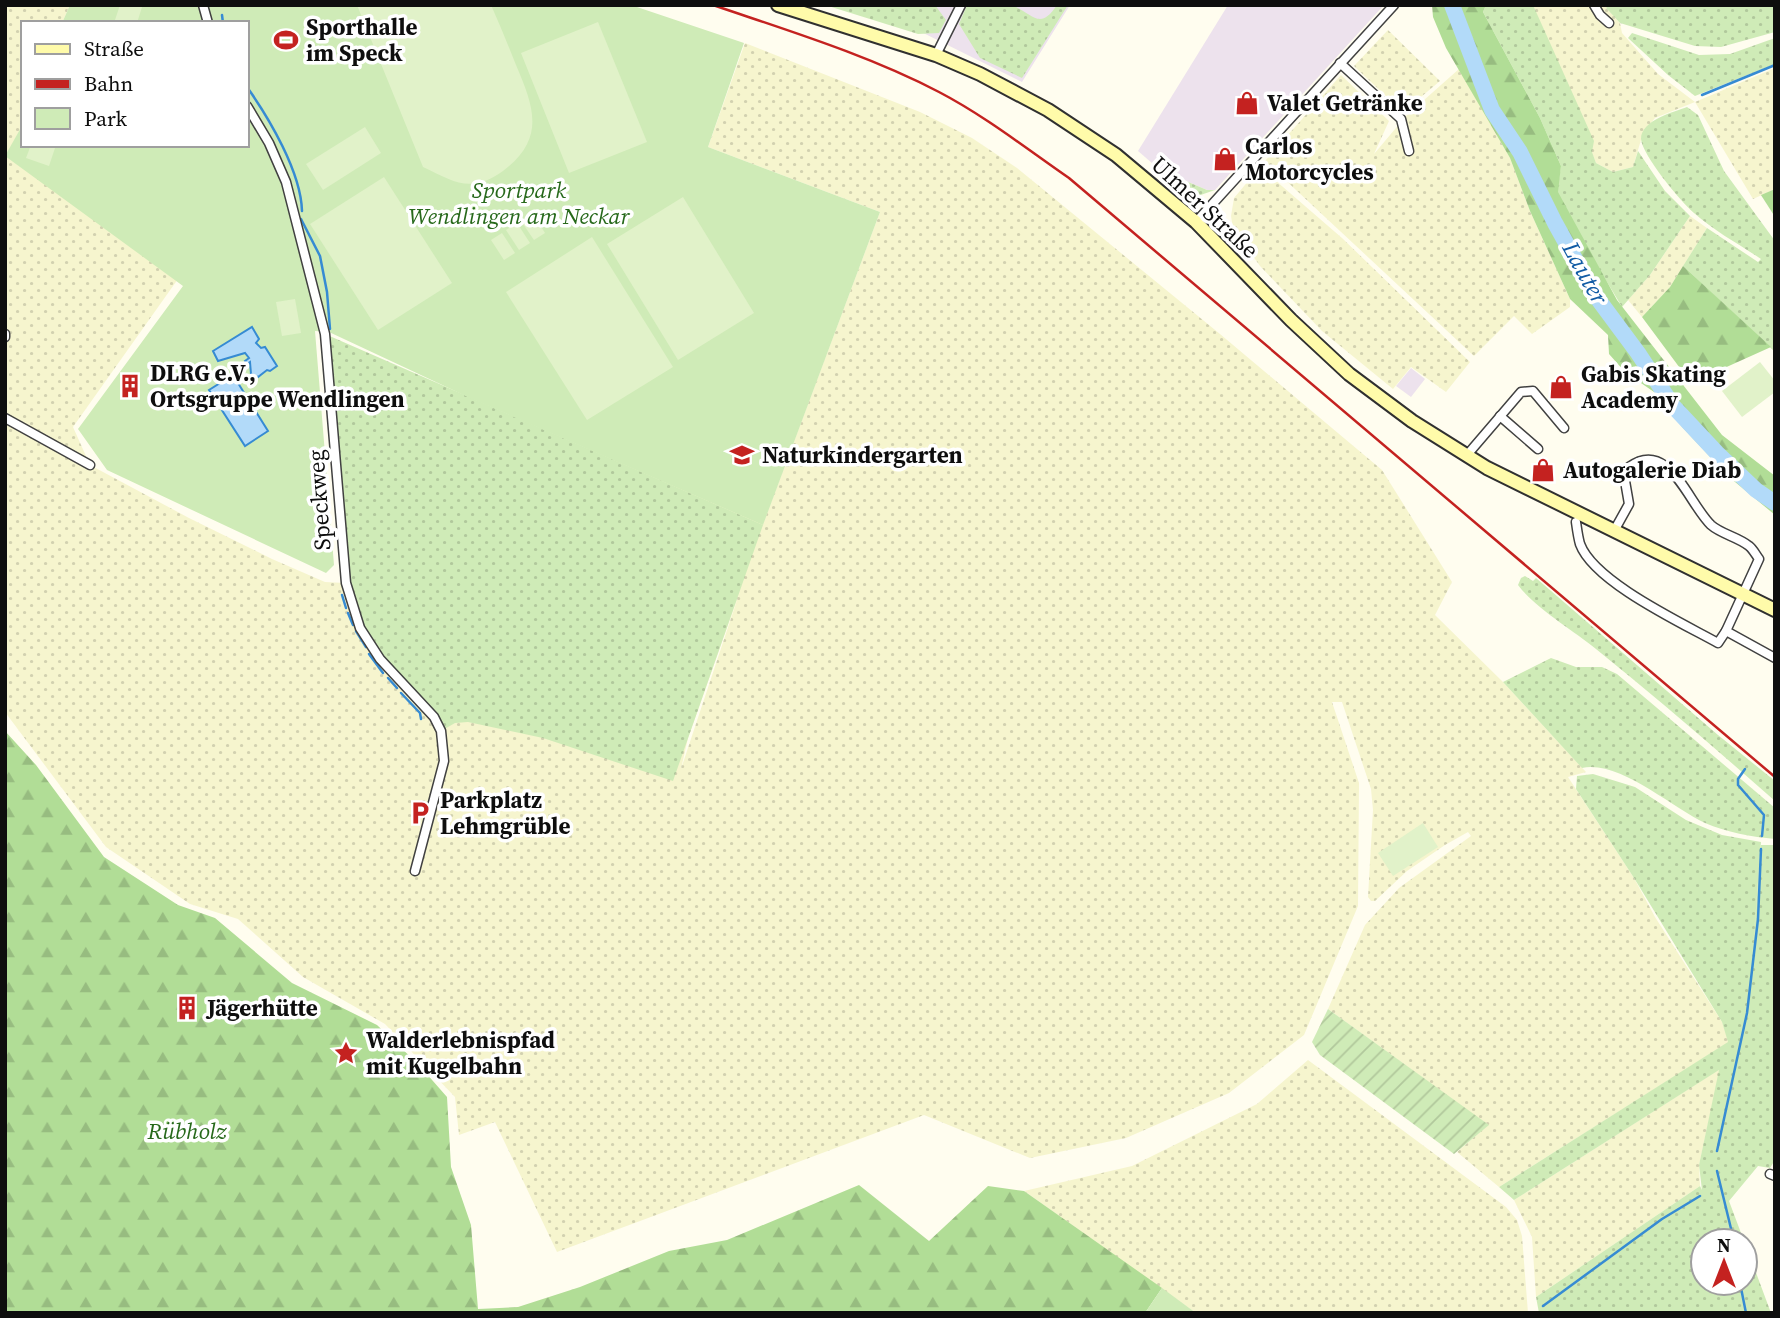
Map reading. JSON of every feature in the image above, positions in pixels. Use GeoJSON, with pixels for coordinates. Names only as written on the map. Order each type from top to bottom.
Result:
{"type":"FeatureCollection","features":[{"type":"Feature","properties":{"kind":"main road","name":"Ulmer Straße"},"geometry":{"type":"LineString","coordinates":[[778,5],[936,55],[980,74],[1048,110],[1116,155],[1196,222],[1291,320],[1349,374],[1412,421],[1487,468],[1775,610]]}},
{"type":"Feature","properties":{"kind":"street"},"geometry":{"type":"LineString","coordinates":[[936,55],[961,5]]}},
{"type":"Feature","properties":{"kind":"street"},"geometry":{"type":"LineString","coordinates":[[1196,222],[1394,5]]}},
{"type":"Feature","properties":{"kind":"street"},"geometry":{"type":"LineString","coordinates":[[1594,5],[1609,23]]}},
{"type":"Feature","properties":{"kind":"street"},"geometry":{"type":"LineString","coordinates":[[1340,63],[1401,119],[1409,151]]}},
{"type":"Feature","properties":{"kind":"street","name":"Speckweg"},"geometry":{"type":"LineString","coordinates":[[248,108],[286,182],[326,334],[346,583],[360,628],[380,659],[434,717],[441,731],[444,761],[415,871]]}},
{"type":"Feature","properties":{"kind":"street"},"geometry":{"type":"LineString","coordinates":[[1466,455],[1521,392],[1533,391],[1563,428]]}},
{"type":"Feature","properties":{"kind":"street"},"geometry":{"type":"LineString","coordinates":[[1500,416],[1538,449]]}},
{"type":"Feature","properties":{"kind":"street"},"geometry":{"type":"LineString","coordinates":[[5,418],[90,465]]}},
{"type":"Feature","properties":{"kind":"street"},"geometry":{"type":"LineString","coordinates":[[1576,522],[1581,546],[1597,567],[1632,595],[1718,643],[1759,559],[1749,546],[1711,525],[1679,479],[1657,460],[1647,458],[1629,467],[1625,481],[1629,504],[1614,531]]}},
{"type":"Feature","properties":{"kind":"street"},"geometry":{"type":"LineString","coordinates":[[1726,631],[1775,658]]}},
{"type":"Feature","properties":{"kind":"shaded area"},"geometry":{"type":"Polygon","coordinates":[[[856,5],[1070,5],[1022,82],[885,14],[856,5]]]}},
{"type":"Feature","properties":{"kind":"shaded area"},"geometry":{"type":"Polygon","coordinates":[[[1228,5],[1384,5],[1215,190],[1207,190],[1160,170],[1138,151],[1228,5]]]}},
{"type":"Feature","properties":{"kind":"shaded area"},"geometry":{"type":"Polygon","coordinates":[[[1411,368],[1425,379],[1411,397],[1396,386],[1411,368]]]}},
{"type":"Feature","properties":{"kind":"green space"},"geometry":{"type":"Polygon","coordinates":[[[5,5],[70,5],[63,21],[21,21],[21,128],[6,156],[178,279],[73,427],[90,465],[189,518],[325,582],[345,583],[585,447],[763,524],[880,212],[708,147],[745,43],[920,112],[972,138],[1017,168],[1382,470],[1452,582],[1435,615],[1503,682],[1586,772],[1568,777],[1634,878],[1655,917],[1722,1022],[1729,1042],[1499,1187],[1457,1152],[1488,1125],[1328,1009],[1365,925],[1399,888],[1471,836],[1468,832],[1445,845],[1407,871],[1375,901],[1371,901],[1368,897],[1373,810],[1371,789],[1342,702],[1332,702],[1359,783],[1358,906],[1304,1035],[1229,1093],[1126,1138],[1030,1158],[924,1115],[557,1252],[495,1122],[459,1135],[455,1097],[385,1024],[303,977],[238,919],[190,904],[106,847],[5,712],[5,5]],[[740,591],[688,738],[681,769],[740,591]]]}},
{"type":"Feature","properties":{"kind":"green space","name":"Sportpark Wendlingen am Neckar"},"geometry":{"type":"Polygon","coordinates":[[[70,5],[202,5],[208,8],[208,5],[631,5],[744,43],[708,147],[880,212],[763,525],[470,398],[329,332],[315,331],[334,565],[326,573],[107,470],[78,429],[183,286],[5,156],[21,128],[21,147],[248,147],[248,21],[63,21],[70,5]]]}},
{"type":"Feature","properties":{"kind":"green space"},"geometry":{"type":"Polygon","coordinates":[[[120,5],[142,7],[138,21],[115,21],[120,5]]]}},
{"type":"Feature","properties":{"kind":"green space"},"geometry":{"type":"Polygon","coordinates":[[[357,5],[491,5],[528,95],[531,109],[531,134],[517,159],[491,178],[472,184],[454,181],[423,167],[357,5]]]}},
{"type":"Feature","properties":{"kind":"green space"},"geometry":{"type":"Polygon","coordinates":[[[825,5],[935,5],[946,20],[939,33],[918,34],[825,5]]]}},
{"type":"Feature","properties":{"kind":"green space"},"geometry":{"type":"Polygon","coordinates":[[[967,5],[1009,5],[1041,19],[1057,5],[1068,5],[1022,78],[980,58],[959,24],[967,5]]]}},
{"type":"Feature","properties":{"kind":"green space"},"geometry":{"type":"Polygon","coordinates":[[[1432,5],[1486,5],[1483,12],[1540,118],[1561,166],[1558,192],[1617,300],[1722,435],[1775,476],[1775,515],[1729,477],[1654,392],[1625,372],[1609,354],[1608,335],[1570,299],[1530,211],[1510,158],[1446,48],[1433,17],[1432,5]]]}},
{"type":"Feature","properties":{"kind":"green space"},"geometry":{"type":"Polygon","coordinates":[[[1486,5],[1533,5],[1594,141],[1592,152],[1596,163],[1613,172],[1633,167],[1638,151],[1665,191],[1690,216],[1650,275],[1622,307],[1557,192],[1561,166],[1540,118],[1483,12],[1486,5]]]}},
{"type":"Feature","properties":{"kind":"green space"},"geometry":{"type":"Polygon","coordinates":[[[1533,5],[1609,5],[1606,8],[1620,23],[1622,33],[1658,74],[1695,102],[1655,118],[1643,133],[1633,167],[1613,172],[1596,163],[1533,5]]]}},
{"type":"Feature","properties":{"kind":"green space"},"geometry":{"type":"Polygon","coordinates":[[[1609,5],[1775,5],[1775,32],[1721,47],[1695,46],[1620,23],[1606,8],[1609,5]]]}},
{"type":"Feature","properties":{"kind":"green space"},"geometry":{"type":"Polygon","coordinates":[[[598,22],[647,142],[569,173],[521,53],[598,22]]]}},
{"type":"Feature","properties":{"kind":"green space"},"geometry":{"type":"Polygon","coordinates":[[[1388,30],[1440,81],[1403,112],[1354,66],[1388,30]]]}},
{"type":"Feature","properties":{"kind":"green space"},"geometry":{"type":"Polygon","coordinates":[[[1632,33],[1699,55],[1730,54],[1775,38],[1775,64],[1695,96],[1628,38],[1632,33]]]}},
{"type":"Feature","properties":{"kind":"green space"},"geometry":{"type":"Polygon","coordinates":[[[1775,68],[1775,189],[1753,199],[1695,102],[1775,68]]]}},
{"type":"Feature","properties":{"kind":"green space"},"geometry":{"type":"Polygon","coordinates":[[[1459,69],[1510,158],[1530,211],[1570,299],[1570,307],[1532,334],[1514,316],[1474,356],[1265,161],[1341,75],[1389,121],[1374,154],[1406,116],[1459,69]]]}},
{"type":"Feature","properties":{"kind":"green space"},"geometry":{"type":"Polygon","coordinates":[[[1687,107],[1698,115],[1724,171],[1775,241],[1775,352],[1683,266],[1707,228],[1758,262],[1761,259],[1710,226],[1688,207],[1663,178],[1643,146],[1642,132],[1646,127],[1659,118],[1687,107]]]}},
{"type":"Feature","properties":{"kind":"green space"},"geometry":{"type":"Polygon","coordinates":[[[365,127],[381,153],[323,190],[306,164],[365,127]]]}},
{"type":"Feature","properties":{"kind":"green space"},"geometry":{"type":"Polygon","coordinates":[[[30,147],[55,147],[49,166],[26,158],[30,147]]]}},
{"type":"Feature","properties":{"kind":"green space"},"geometry":{"type":"Polygon","coordinates":[[[1260,167],[1342,238],[1470,362],[1446,392],[1411,367],[1393,389],[1322,331],[1260,266],[1233,228],[1231,216],[1234,198],[1260,167]]]}},
{"type":"Feature","properties":{"kind":"green space"},"geometry":{"type":"Polygon","coordinates":[[[1160,170],[1207,190],[1215,190],[1192,198],[1160,170]]]}},
{"type":"Feature","properties":{"kind":"green space"},"geometry":{"type":"Polygon","coordinates":[[[384,177],[452,283],[378,330],[310,224],[384,177]]]}},
{"type":"Feature","properties":{"kind":"green space"},"geometry":{"type":"Polygon","coordinates":[[[1775,189],[1775,217],[1761,195],[1775,189]]]}},
{"type":"Feature","properties":{"kind":"green space"},"geometry":{"type":"Polygon","coordinates":[[[683,197],[754,313],[678,360],[607,244],[683,197]]]}},
{"type":"Feature","properties":{"kind":"green space"},"geometry":{"type":"Polygon","coordinates":[[[533,214],[545,233],[534,240],[521,221],[533,214]]]}},
{"type":"Feature","properties":{"kind":"green space"},"geometry":{"type":"Polygon","coordinates":[[[1690,216],[1707,228],[1670,287],[1642,317],[1628,300],[1650,275],[1690,216]]]}},
{"type":"Feature","properties":{"kind":"green space"},"geometry":{"type":"Polygon","coordinates":[[[517,223],[530,243],[519,250],[506,230],[517,223]]]}},
{"type":"Feature","properties":{"kind":"green space"},"geometry":{"type":"Polygon","coordinates":[[[502,233],[515,253],[504,260],[491,240],[502,233]]]}},
{"type":"Feature","properties":{"kind":"green space"},"geometry":{"type":"Polygon","coordinates":[[[592,237],[673,367],[587,420],[506,292],[592,237]]]}},
{"type":"Feature","properties":{"kind":"green space"},"geometry":{"type":"Polygon","coordinates":[[[1683,266],[1771,347],[1691,383],[1642,317],[1670,287],[1683,266]]]}},
{"type":"Feature","properties":{"kind":"green space"},"geometry":{"type":"Polygon","coordinates":[[[295,299],[301,333],[282,336],[276,302],[295,299]]]}},
{"type":"Feature","properties":{"kind":"green space"},"geometry":{"type":"Polygon","coordinates":[[[325,334],[763,525],[673,781],[543,738],[468,722],[455,723],[441,731],[434,717],[380,659],[360,628],[346,583],[325,334]]]}},
{"type":"Feature","properties":{"kind":"green space"},"geometry":{"type":"Polygon","coordinates":[[[1760,362],[1775,381],[1775,392],[1742,417],[1722,391],[1760,362]]]}},
{"type":"Feature","properties":{"kind":"green space"},"geometry":{"type":"Polygon","coordinates":[[[1525,576],[1533,581],[1536,578],[1775,781],[1775,801],[1641,686],[1525,594],[1518,585],[1525,576]]]}},
{"type":"Feature","properties":{"kind":"green space"},"geometry":{"type":"Polygon","coordinates":[[[1551,658],[1576,667],[1602,667],[1617,674],[1775,808],[1775,839],[1739,834],[1713,826],[1629,778],[1597,767],[1582,768],[1503,682],[1551,658]]]}},
{"type":"Feature","properties":{"kind":"green space","name":"Rübholz"},"geometry":{"type":"Polygon","coordinates":[[[5,731],[36,765],[104,857],[178,905],[215,918],[292,983],[377,1025],[418,1064],[447,1097],[451,1167],[471,1225],[478,1309],[518,1307],[580,1287],[669,1251],[727,1240],[859,1185],[929,1241],[988,1186],[1024,1191],[1162,1288],[1145,1313],[5,1313],[5,731]]]}},
{"type":"Feature","properties":{"kind":"green space"},"geometry":{"type":"Polygon","coordinates":[[[1593,774],[1635,787],[1686,820],[1722,835],[1761,842],[1751,975],[1761,845],[1775,845],[1775,1160],[1770,1168],[1758,1166],[1729,1201],[1739,1227],[1689,1227],[1689,1297],[1759,1297],[1759,1281],[1771,1313],[1539,1313],[1536,1297],[1700,1186],[1702,1190],[1699,1165],[1719,1070],[1514,1200],[1499,1187],[1728,1042],[1722,1022],[1576,789],[1577,776],[1593,774]]]}},
{"type":"Feature","properties":{"kind":"green space"},"geometry":{"type":"Polygon","coordinates":[[[1423,823],[1438,847],[1393,876],[1378,853],[1423,823]]]}},
{"type":"Feature","properties":{"kind":"green space"},"geometry":{"type":"Polygon","coordinates":[[[1328,1009],[1489,1125],[1454,1154],[1320,1055],[1312,1042],[1328,1009]]]}},
{"type":"Feature","properties":{"kind":"green space"},"geometry":{"type":"Polygon","coordinates":[[[1308,1060],[1506,1207],[1517,1220],[1522,1236],[1528,1313],[1196,1313],[1024,1191],[1132,1166],[1257,1104],[1308,1060]]]}},
{"type":"Feature","properties":{"kind":"green space"},"geometry":{"type":"Polygon","coordinates":[[[1720,1069],[1699,1165],[1700,1186],[1536,1297],[1532,1237],[1514,1200],[1720,1069]]]}},
{"type":"Feature","properties":{"kind":"green space"},"geometry":{"type":"Polygon","coordinates":[[[1162,1288],[1196,1313],[1145,1313],[1162,1288]]]}},
{"type":"Feature","properties":{"kind":"water"},"geometry":{"type":"Polygon","coordinates":[[[252,327],[259,339],[256,343],[261,348],[265,347],[277,366],[258,377],[251,374],[250,362],[247,364],[245,361],[249,358],[245,353],[218,361],[213,351],[252,327]]]}},
{"type":"Feature","properties":{"kind":"water"},"geometry":{"type":"Polygon","coordinates":[[[233,375],[268,431],[245,446],[209,390],[233,375]]]}},
{"type":"Feature","properties":{"kind":"waterway","name":"Lauter"},"geometry":{"type":"LineString","coordinates":[[1452,5],[1492,110],[1520,152],[1595,295],[1673,406],[1717,453],[1756,490],[1775,503]]}},
{"type":"Feature","properties":{"kind":"waterway"},"geometry":{"type":"LineString","coordinates":[[222,15],[223,21]]}},
{"type":"Feature","properties":{"kind":"waterway"},"geometry":{"type":"LineString","coordinates":[[1702,95],[1775,65]]}},
{"type":"Feature","properties":{"kind":"waterway"},"geometry":{"type":"LineString","coordinates":[[248,88],[265,114],[290,163],[302,211]]}},
{"type":"Feature","properties":{"kind":"waterway"},"geometry":{"type":"LineString","coordinates":[[301,219],[320,256],[330,329]]}},
{"type":"Feature","properties":{"kind":"waterway"},"geometry":{"type":"LineString","coordinates":[[342,595],[346,608]]}},
{"type":"Feature","properties":{"kind":"waterway"},"geometry":{"type":"LineString","coordinates":[[348,613],[353,625]]}},
{"type":"Feature","properties":{"kind":"waterway"},"geometry":{"type":"LineString","coordinates":[[356,631],[366,647]]}},
{"type":"Feature","properties":{"kind":"waterway"},"geometry":{"type":"LineString","coordinates":[[369,654],[383,673]]}},
{"type":"Feature","properties":{"kind":"waterway"},"geometry":{"type":"LineString","coordinates":[[388,678],[397,688]]}},
{"type":"Feature","properties":{"kind":"waterway"},"geometry":{"type":"LineString","coordinates":[[401,693],[420,713],[421,719]]}},
{"type":"Feature","properties":{"kind":"waterway"},"geometry":{"type":"LineString","coordinates":[[1745,769],[1738,779],[1738,785],[1764,815],[1762,836]]}},
{"type":"Feature","properties":{"kind":"waterway"},"geometry":{"type":"LineString","coordinates":[[1717,1151],[1747,1013],[1758,919],[1761,849]]}},
{"type":"Feature","properties":{"kind":"waterway"},"geometry":{"type":"LineString","coordinates":[[1717,1171],[1731,1227]]}},
{"type":"Feature","properties":{"kind":"waterway"},"geometry":{"type":"LineString","coordinates":[[1543,1306],[1662,1219],[1700,1196]]}},
{"type":"Feature","properties":{"kind":"waterway"},"geometry":{"type":"LineString","coordinates":[[1743,1297],[1746,1313]]}},
{"type":"Feature","properties":{"kind":"railway"},"geometry":{"type":"LineString","coordinates":[[713,5],[828,44],[939,92],[973,111],[1069,178],[1775,777]]}},
{"type":"Feature","properties":{"kind":"place","name":"Sporthalle im Speck"},"geometry":{"type":"Point","coordinates":[286,40]}},
{"type":"Feature","properties":{"kind":"place","name":"Valet Getränke"},"geometry":{"type":"Point","coordinates":[1247,103]}},
{"type":"Feature","properties":{"kind":"place","name":"Carlos Motorcycles"},"geometry":{"type":"Point","coordinates":[1225,159]}},
{"type":"Feature","properties":{"kind":"place","name":"DLRG e.V., Ortsgruppe Wendlingen"},"geometry":{"type":"Point","coordinates":[130,386]}},
{"type":"Feature","properties":{"kind":"place","name":"Gabis Skating Academy"},"geometry":{"type":"Point","coordinates":[1561,387]}},
{"type":"Feature","properties":{"kind":"place","name":"Naturkindergarten"},"geometry":{"type":"Point","coordinates":[742,455]}},
{"type":"Feature","properties":{"kind":"place","name":"Autogalerie Diab"},"geometry":{"type":"Point","coordinates":[1543,470]}},
{"type":"Feature","properties":{"kind":"place","name":"Parkplatz Lehmgrüble"},"geometry":{"type":"Point","coordinates":[420,813]}},
{"type":"Feature","properties":{"kind":"place","name":"Jägerhütte"},"geometry":{"type":"Point","coordinates":[187,1008]}},
{"type":"Feature","properties":{"kind":"place","name":"Walderlebnispfad mit Kugelbahn"},"geometry":{"type":"Point","coordinates":[346,1053]}}]}
